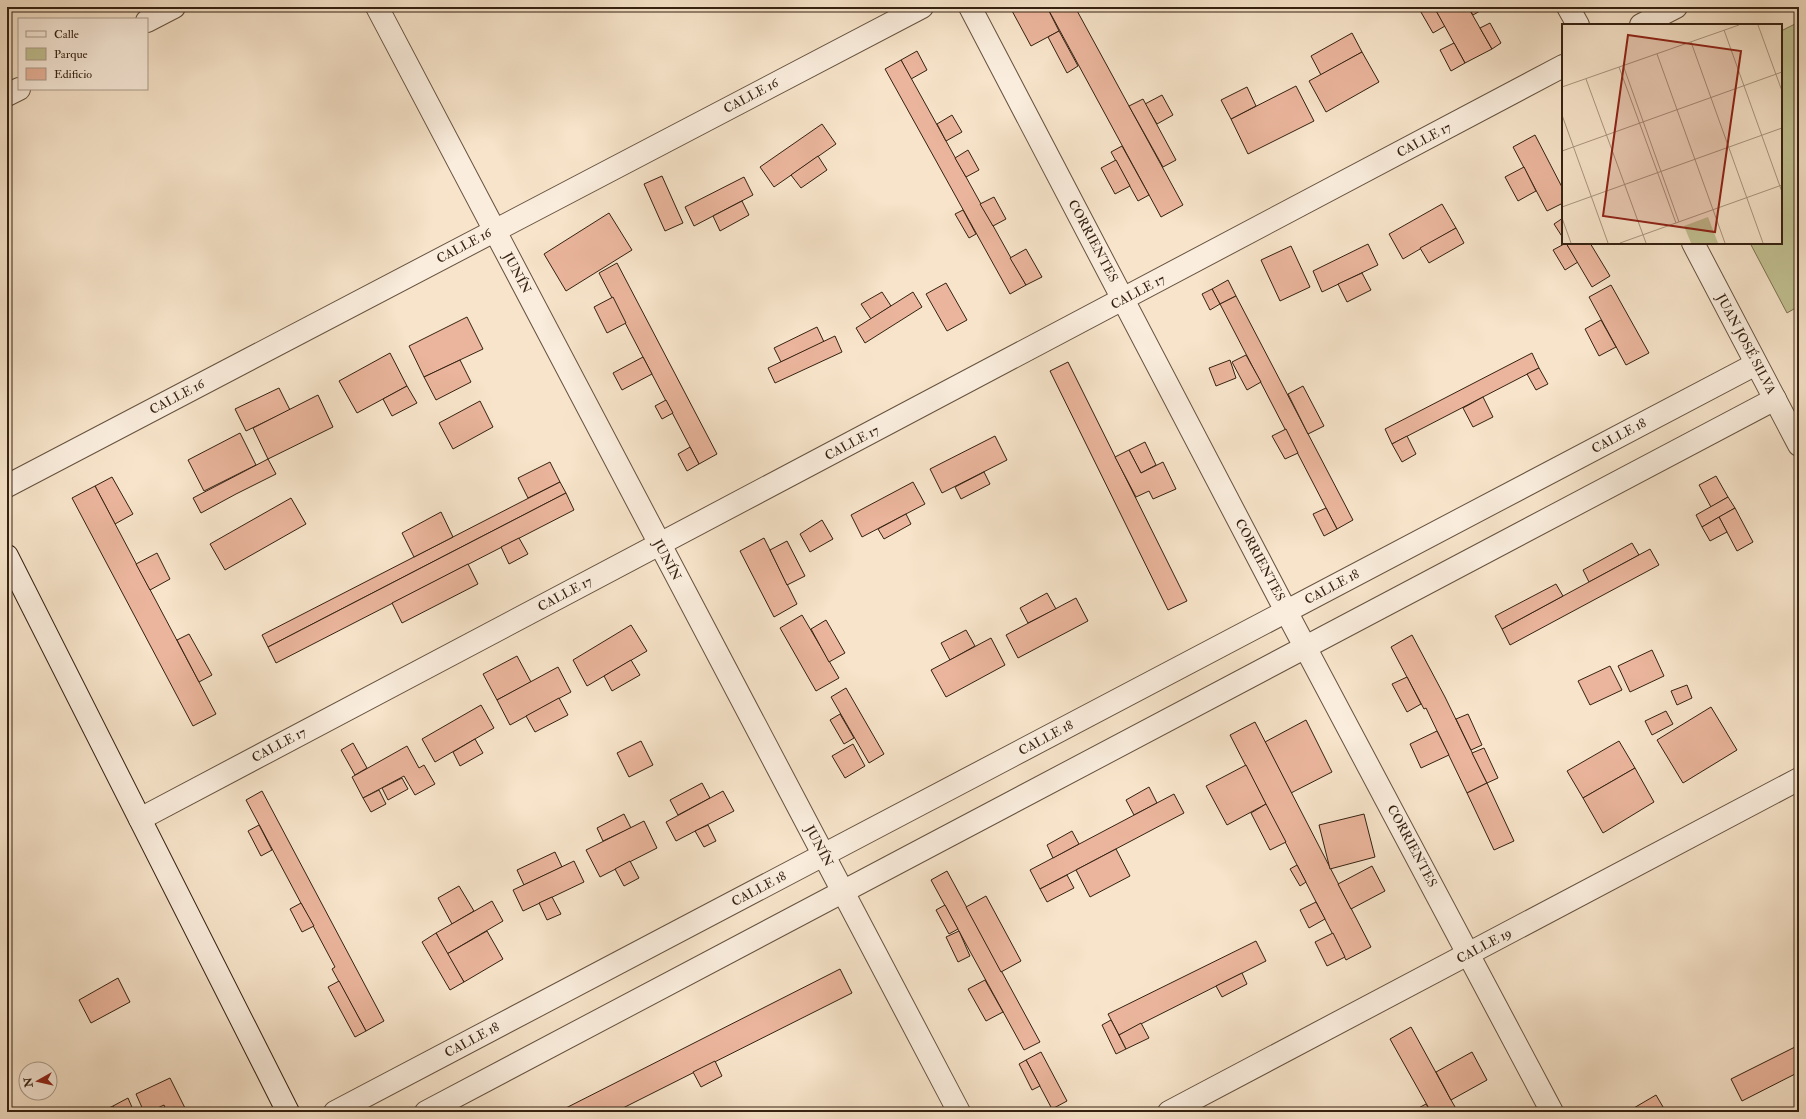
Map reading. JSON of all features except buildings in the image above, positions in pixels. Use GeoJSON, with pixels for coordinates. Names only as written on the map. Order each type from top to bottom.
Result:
{"type":"FeatureCollection","features":[{"type":"Feature","properties":{"kind":"street"},"geometry":{"type":"LineString","coordinates":[[148,20],[174,7]]}},
{"type":"Feature","properties":{"kind":"street","name":"JUNÍN"},"geometry":{"type":"LineString","coordinates":[[377,7],[959,1112]]}},
{"type":"Feature","properties":{"kind":"street","name":"CALLE 16"},"geometry":{"type":"LineString","coordinates":[[7,486],[922,7]]}},
{"type":"Feature","properties":{"kind":"street","name":"CORRIENTES"},"geometry":{"type":"LineString","coordinates":[[970,7],[1286,611],[1552,1112]]}},
{"type":"Feature","properties":{"kind":"street"},"geometry":{"type":"LineString","coordinates":[[1568,7],[1577,24]]}},
{"type":"Feature","properties":{"kind":"street"},"geometry":{"type":"LineString","coordinates":[[1643,24],[1676,7]]}},
{"type":"Feature","properties":{"kind":"street","name":"CALLE 17"},"geometry":{"type":"LineString","coordinates":[[140,819],[1124,300],[1562,67]]}},
{"type":"Feature","properties":{"kind":"street"},"geometry":{"type":"LineString","coordinates":[[7,95],[18,90]]}},
{"type":"Feature","properties":{"kind":"street","name":"JUAN JOSÉ SILVA"},"geometry":{"type":"LineString","coordinates":[[1694,244],[1799,445]]}},
{"type":"Feature","properties":{"kind":"street","name":"CALLE 18"},"geometry":{"type":"LineString","coordinates":[[335,1112],[1756,364]]}},
{"type":"Feature","properties":{"kind":"street"},"geometry":{"type":"LineString","coordinates":[[426,1112],[1775,399]]}},
{"type":"Feature","properties":{"kind":"street"},"geometry":{"type":"LineString","coordinates":[[7,556],[288,1112]]}},
{"type":"Feature","properties":{"kind":"street","name":"CALLE 19"},"geometry":{"type":"LineString","coordinates":[[1169,1112],[1799,779]]}},
{"type":"Feature","properties":{"kind":"green space"},"geometry":{"type":"Polygon","coordinates":[[[1799,22],[1799,306],[1787,313],[1751,244],[1782,244],[1782,30],[1799,22]]]}}]}
